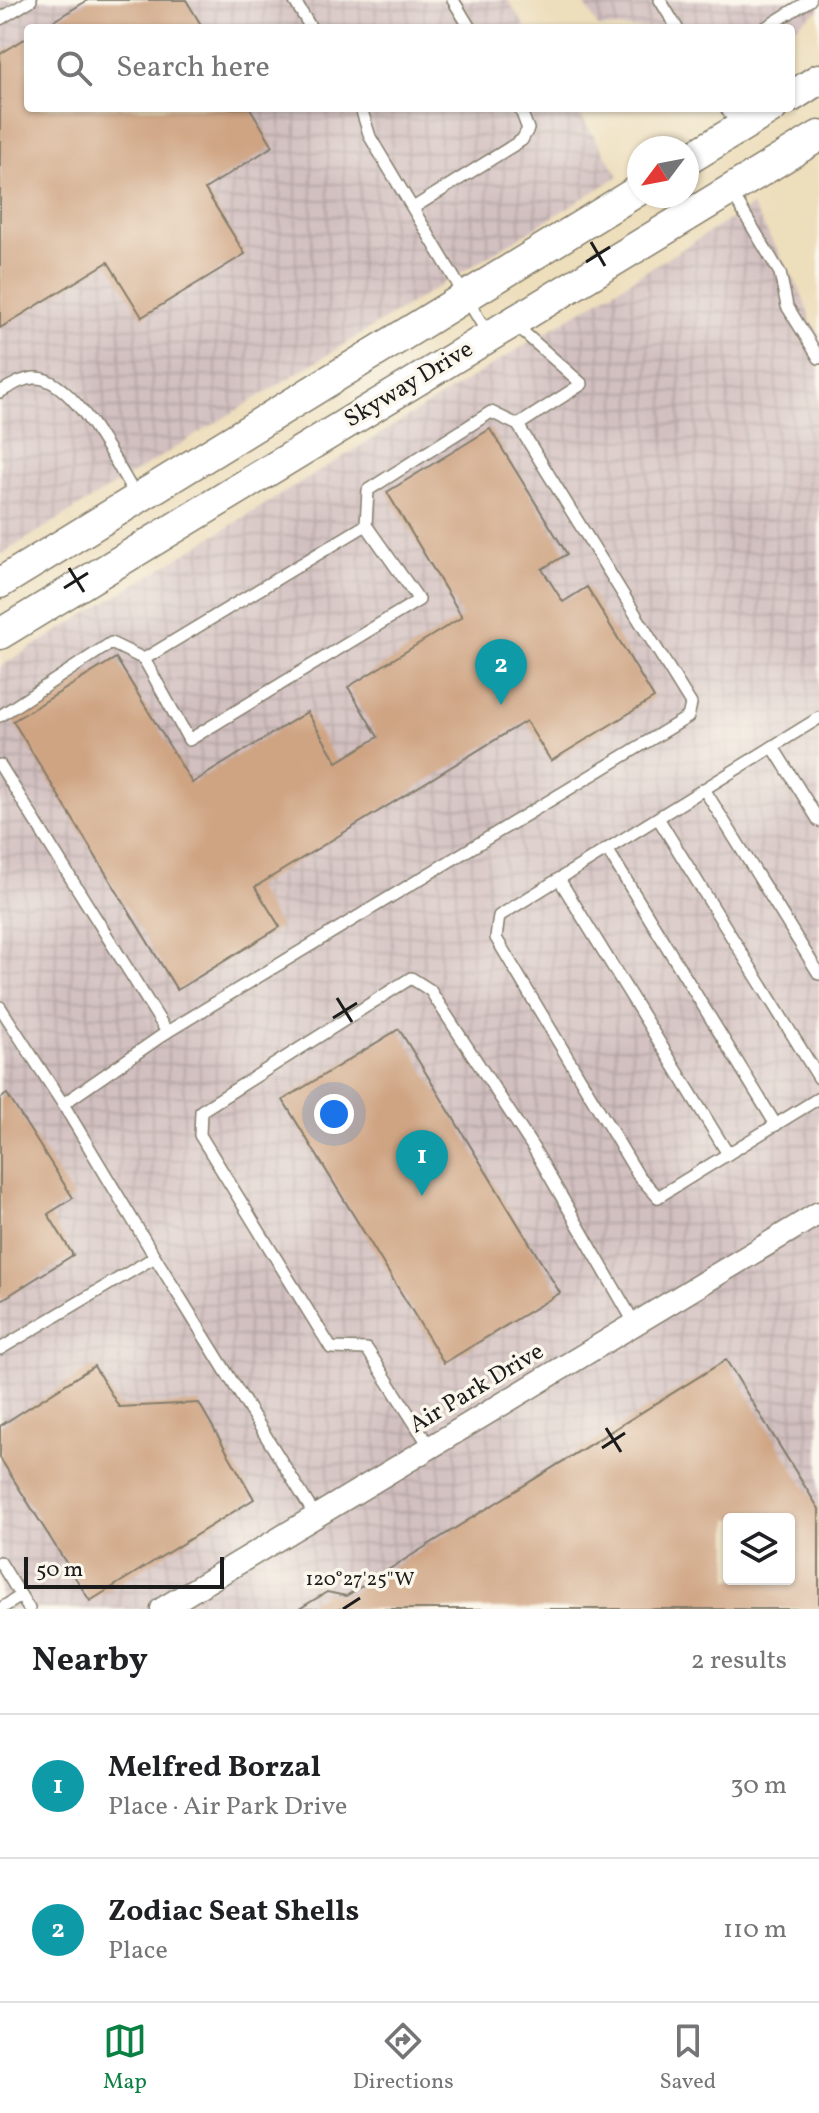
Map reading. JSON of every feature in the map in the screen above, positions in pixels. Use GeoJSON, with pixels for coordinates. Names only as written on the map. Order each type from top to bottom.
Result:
{"type":"FeatureCollection","features":[{"type":"Feature","properties":{"kind":"main road"},"geometry":{"type":"LineString","coordinates":[[795,94],[819,79]]}},
{"type":"Feature","properties":{"kind":"main road"},"geometry":{"type":"LineString","coordinates":[[699,149],[733,118],[756,112]]}},
{"type":"Feature","properties":{"kind":"main road","name":"Skyway Drive"},"geometry":{"type":"LineString","coordinates":[[0,634],[819,136]]}},
{"type":"Feature","properties":{"kind":"main road","name":"Skyway Drive"},"geometry":{"type":"LineString","coordinates":[[0,583],[627,197]]}},
{"type":"Feature","properties":{"kind":"street","name":"Air Park Drive"},"geometry":{"type":"LineString","coordinates":[[162,1609],[819,1213]]}},
{"type":"Feature","properties":{"kind":"lane"},"geometry":{"type":"LineString","coordinates":[[0,19],[31,0]]}},
{"type":"Feature","properties":{"kind":"lane"},"geometry":{"type":"LineString","coordinates":[[294,0],[309,24]]}},
{"type":"Feature","properties":{"kind":"lane"},"geometry":{"type":"LineString","coordinates":[[453,0],[468,24]]}},
{"type":"Feature","properties":{"kind":"lane"},"geometry":{"type":"LineString","coordinates":[[660,0],[675,24]]}},
{"type":"Feature","properties":{"kind":"lane"},"geometry":{"type":"LineString","coordinates":[[771,24],[810,0]]}},
{"type":"Feature","properties":{"kind":"lane"},"geometry":{"type":"LineString","coordinates":[[362,112],[370,137],[465,297],[501,329],[582,384],[518,425]]}},
{"type":"Feature","properties":{"kind":"lane"},"geometry":{"type":"LineString","coordinates":[[413,208],[522,140],[528,129],[522,112]]}},
{"type":"Feature","properties":{"kind":"lane"},"geometry":{"type":"LineString","coordinates":[[730,190],[780,273],[787,306],[819,358]]}},
{"type":"Feature","properties":{"kind":"lane"},"geometry":{"type":"LineString","coordinates":[[0,392],[17,382],[37,377],[53,383],[74,398],[138,498]]}},
{"type":"Feature","properties":{"kind":"lane"},"geometry":{"type":"LineString","coordinates":[[0,716],[111,643],[144,659],[189,740],[419,600],[366,525],[368,490],[491,412],[518,425],[691,704],[688,717],[167,1032],[63,1104]]}},
{"type":"Feature","properties":{"kind":"lane"},"geometry":{"type":"LineString","coordinates":[[144,659],[366,525]]}},
{"type":"Feature","properties":{"kind":"lane"},"geometry":{"type":"LineString","coordinates":[[819,718],[499,916],[496,938],[638,1175],[658,1197],[819,1098]]}},
{"type":"Feature","properties":{"kind":"lane"},"geometry":{"type":"LineString","coordinates":[[773,747],[819,821]]}},
{"type":"Feature","properties":{"kind":"lane"},"geometry":{"type":"LineString","coordinates":[[0,765],[167,1032]]}},
{"type":"Feature","properties":{"kind":"lane"},"geometry":{"type":"LineString","coordinates":[[704,789],[819,974]]}},
{"type":"Feature","properties":{"kind":"lane"},"geometry":{"type":"LineString","coordinates":[[658,818],[819,1078]]}},
{"type":"Feature","properties":{"kind":"lane"},"geometry":{"type":"LineString","coordinates":[[607,849],[776,1125]]}},
{"type":"Feature","properties":{"kind":"lane"},"geometry":{"type":"LineString","coordinates":[[559,879],[728,1154]]}},
{"type":"Feature","properties":{"kind":"lane"},"geometry":{"type":"LineString","coordinates":[[430,1447],[367,1349],[331,1348],[200,1135],[201,1111],[411,978],[430,990],[534,1149],[635,1324]]}},
{"type":"Feature","properties":{"kind":"lane"},"geometry":{"type":"LineString","coordinates":[[0,1007],[63,1104],[316,1517]]}},
{"type":"Feature","properties":{"kind":"lane"},"geometry":{"type":"LineString","coordinates":[[0,1349],[155,1257]]}},
{"type":"Feature","properties":{"kind":"lane"},"geometry":{"type":"LineString","coordinates":[[0,1562],[29,1609]]}},
{"type":"Feature","properties":{"kind":"lane"},"geometry":{"type":"LineString","coordinates":[[0,1609],[21,1596]]}},
{"type":"Feature","properties":{"kind":"shaded area"},"geometry":{"type":"Polygon","coordinates":[[[0,0],[508,0],[523,24],[24,24],[24,112],[579,112],[619,176],[0,555],[0,0]]]}},
{"type":"Feature","properties":{"kind":"shaded area"},"geometry":{"type":"Polygon","coordinates":[[[582,0],[819,0],[819,10],[795,26],[597,24],[582,0]]]}},
{"type":"Feature","properties":{"kind":"shaded area"},"geometry":{"type":"Polygon","coordinates":[[[752,206],[800,290],[819,334],[819,1609],[0,1609],[0,667],[752,206]]]}},
{"type":"Feature","properties":{"kind":"building"},"geometry":{"type":"Polygon","coordinates":[[[88,0],[186,0],[201,24],[49,24],[88,0]]]}},
{"type":"Feature","properties":{"kind":"building"},"geometry":{"type":"Polygon","coordinates":[[[24,39],[24,112],[252,112],[273,146],[205,189],[245,254],[142,317],[108,262],[0,328],[0,54],[24,39]]]}},
{"type":"Feature","properties":{"kind":"building"},"geometry":{"type":"Polygon","coordinates":[[[490,429],[567,554],[542,569],[563,602],[587,587],[654,698],[551,761],[526,721],[255,887],[280,927],[177,990],[13,721],[116,658],[192,783],[307,712],[337,762],[378,737],[348,687],[462,617],[387,492],[490,429]]]}},
{"type":"Feature","properties":{"kind":"building"},"geometry":{"type":"Polygon","coordinates":[[[399,1029],[560,1293],[444,1363],[283,1100],[399,1029]]]}},
{"type":"Feature","properties":{"kind":"building"},"geometry":{"type":"Polygon","coordinates":[[[7,1094],[73,1198],[48,1214],[73,1255],[0,1301],[0,1099],[7,1094]]]}},
{"type":"Feature","properties":{"kind":"building"},"geometry":{"type":"Polygon","coordinates":[[[726,1360],[819,1509],[819,1609],[299,1609],[327,1592],[346,1596],[726,1360]]]}},
{"type":"Feature","properties":{"kind":"building"},"geometry":{"type":"Polygon","coordinates":[[[94,1366],[119,1407],[199,1403],[254,1499],[90,1601],[0,1458],[0,1426],[94,1366]]]}},
{"type":"Feature","properties":{"kind":"place","name":"Zodiac Seat Shells"},"geometry":{"type":"Point","coordinates":[501,705]}},
{"type":"Feature","properties":{"kind":"place","name":"Melfred Borzal"},"geometry":{"type":"Point","coordinates":[422,1196]}}]}
